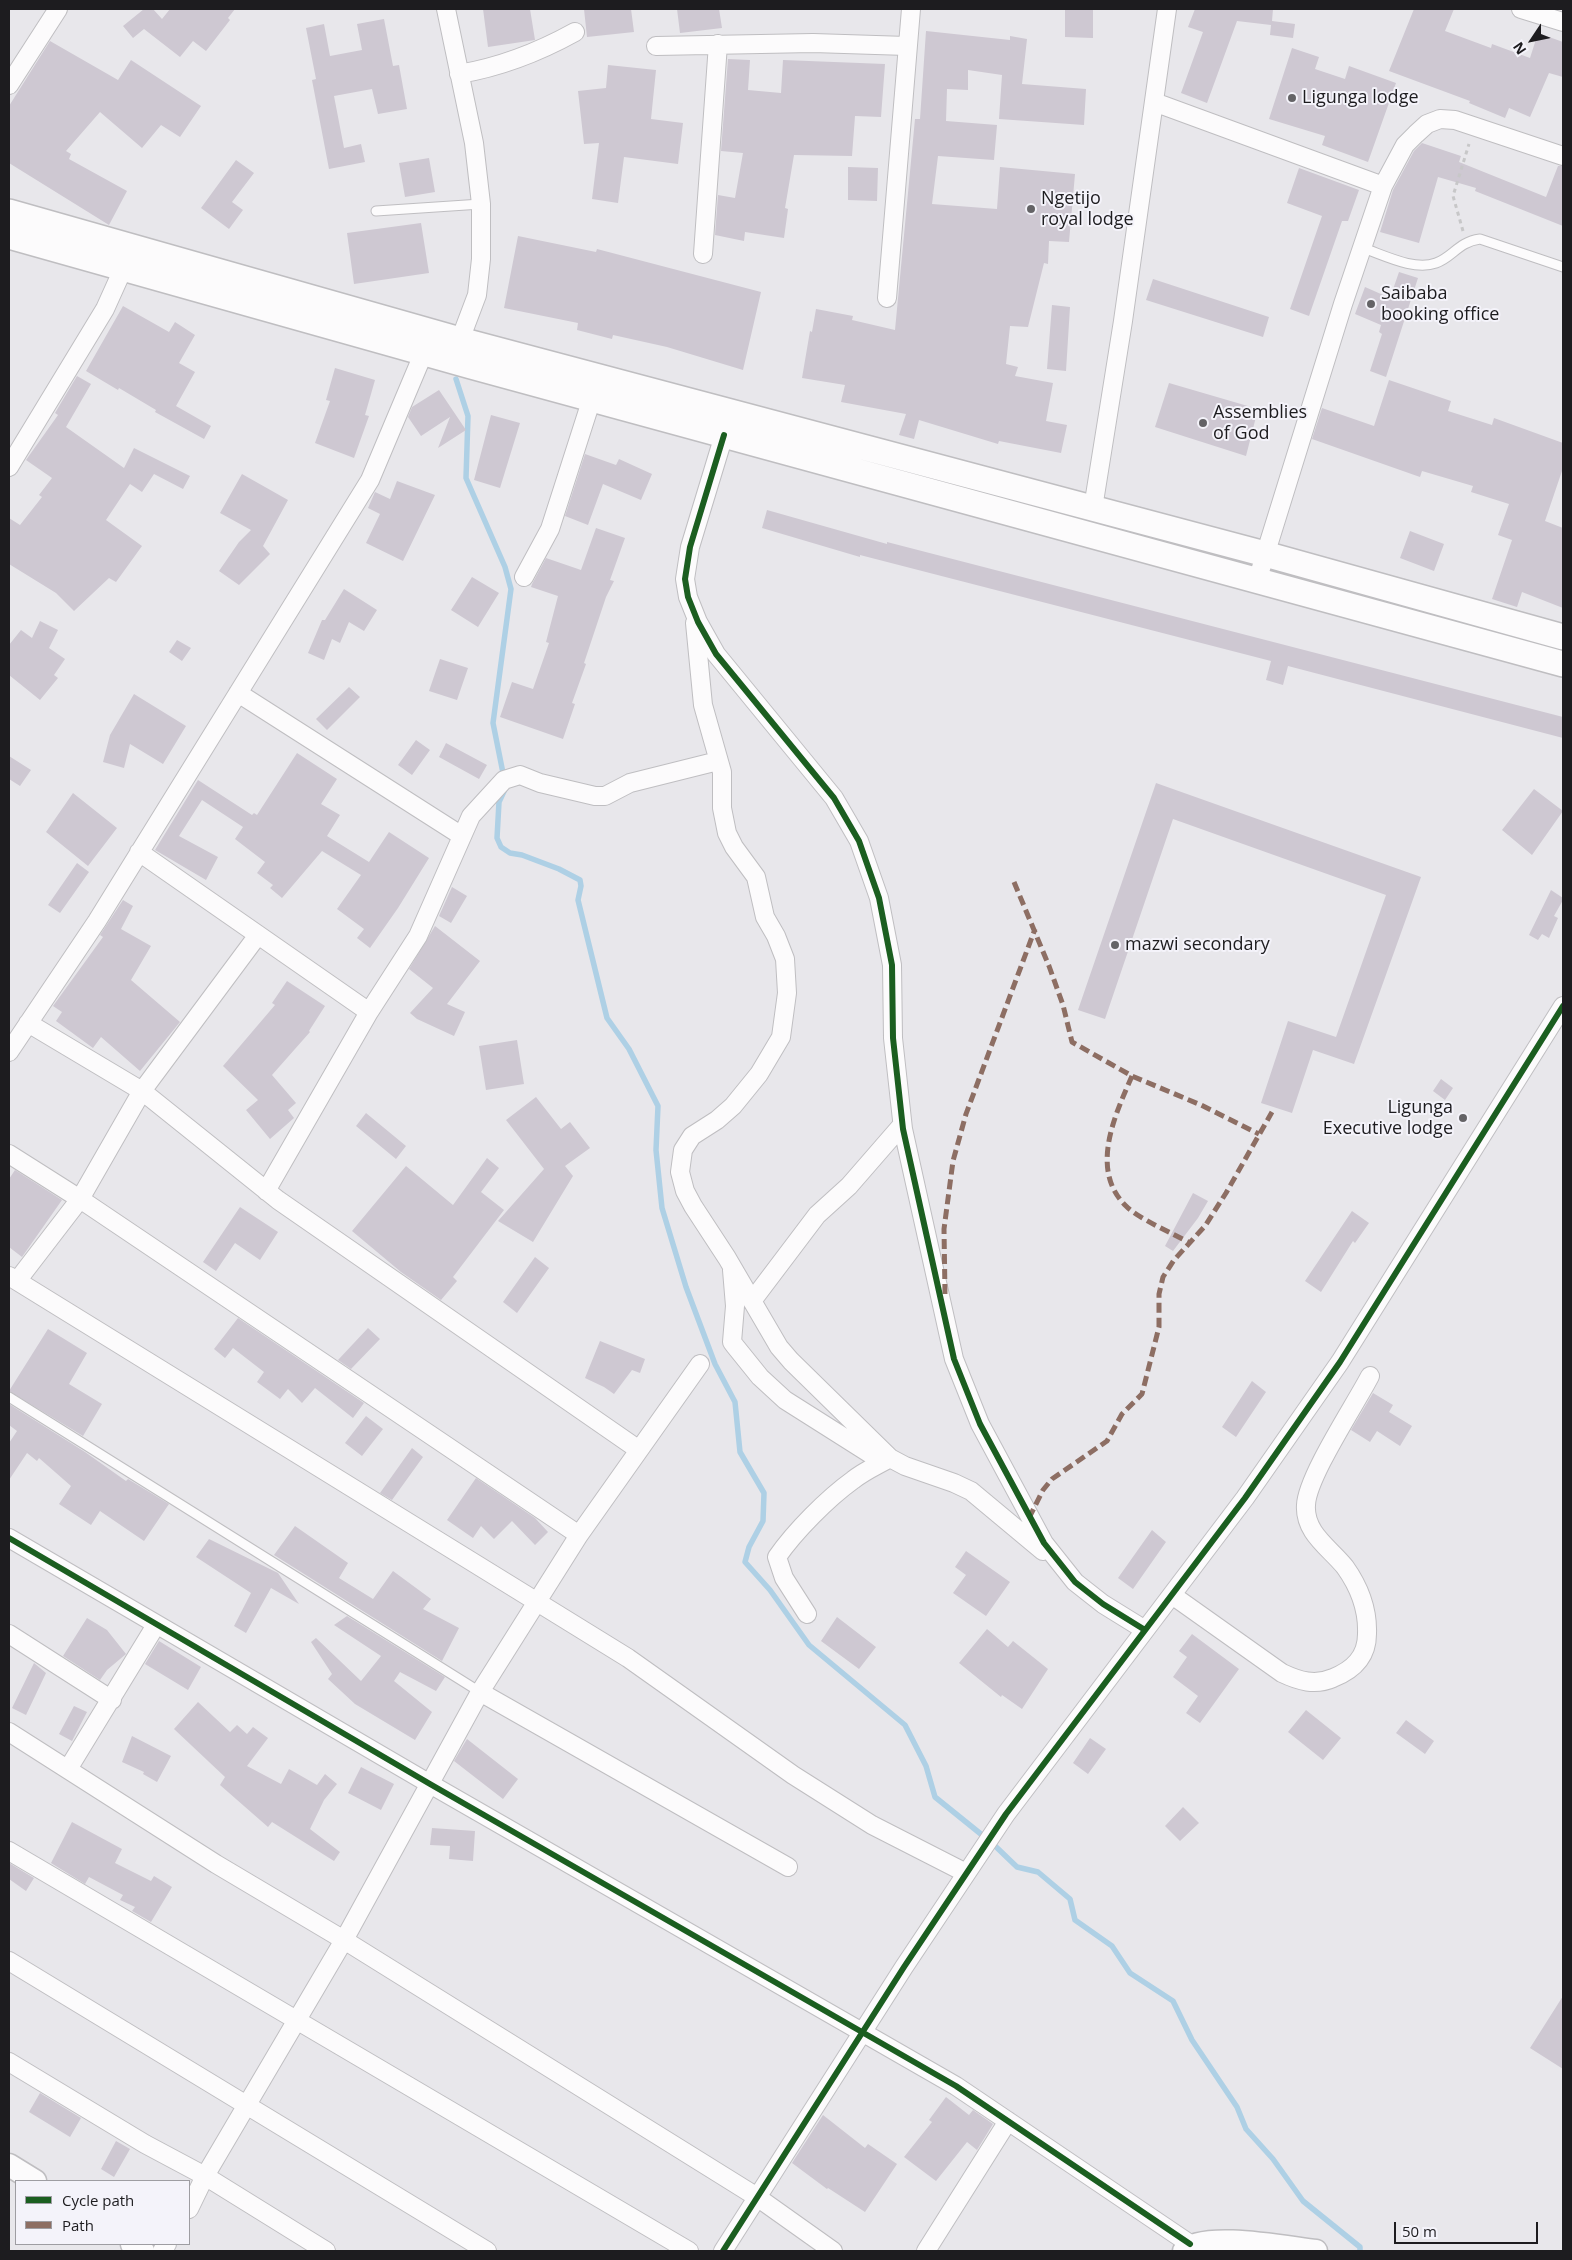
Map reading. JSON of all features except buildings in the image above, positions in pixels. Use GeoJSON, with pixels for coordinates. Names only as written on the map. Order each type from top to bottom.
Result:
{"type":"FeatureCollection","features":[{"type":"Feature","properties":{"kind":"main road"},"geometry":{"type":"LineString","coordinates":[[9,212],[129,257],[424,352],[1563,664]]}},
{"type":"Feature","properties":{"kind":"main road"},"geometry":{"type":"LineString","coordinates":[[9,236],[129,257],[460,340],[1264,554],[1563,637]]}},
{"type":"Feature","properties":{"kind":"street"},"geometry":{"type":"LineString","coordinates":[[9,85],[58,9]]}},
{"type":"Feature","properties":{"kind":"street"},"geometry":{"type":"LineString","coordinates":[[446,9],[474,144],[481,204],[481,259],[477,295],[460,340]]}},
{"type":"Feature","properties":{"kind":"street"},"geometry":{"type":"LineString","coordinates":[[887,298],[911,9]]}},
{"type":"Feature","properties":{"kind":"street"},"geometry":{"type":"LineString","coordinates":[[1093,508],[1108,425],[1167,9]]}},
{"type":"Feature","properties":{"kind":"street"},"geometry":{"type":"LineString","coordinates":[[1521,9],[1563,22]]}},
{"type":"Feature","properties":{"kind":"street"},"geometry":{"type":"LineString","coordinates":[[459,74],[510,62],[548,47],[575,32]]}},
{"type":"Feature","properties":{"kind":"street"},"geometry":{"type":"LineString","coordinates":[[656,46],[855,43],[907,46]]}},
{"type":"Feature","properties":{"kind":"street"},"geometry":{"type":"LineString","coordinates":[[703,254],[718,44]]}},
{"type":"Feature","properties":{"kind":"street"},"geometry":{"type":"LineString","coordinates":[[1154,102],[1384,186]]}},
{"type":"Feature","properties":{"kind":"street"},"geometry":{"type":"LineString","coordinates":[[1257,581],[1343,304],[1384,186],[1405,145],[1427,124],[1440,119],[1455,120],[1563,156]]}},
{"type":"Feature","properties":{"kind":"street"},"geometry":{"type":"LineString","coordinates":[[9,467],[105,309],[129,257]]}},
{"type":"Feature","properties":{"kind":"street"},"geometry":{"type":"LineString","coordinates":[[9,1052],[97,921],[370,480],[424,352]]}},
{"type":"Feature","properties":{"kind":"street"},"geometry":{"type":"LineString","coordinates":[[524,577],[550,529],[592,398]]}},
{"type":"Feature","properties":{"kind":"street"},"geometry":{"type":"LineString","coordinates":[[724,435],[690,547],[685,579],[688,598],[716,654],[834,798],[859,841],[879,898],[892,965],[893,1038],[902,1125],[954,1359],[980,1424],[1029,1518],[1061,1565],[1075,1582],[1103,1604],[1145,1630]]}},
{"type":"Feature","properties":{"kind":"street"},"geometry":{"type":"LineString","coordinates":[[695,614],[703,705],[722,772],[722,808],[728,833],[734,847],[756,877],[765,917],[776,936],[785,959],[787,993],[780,1037],[759,1074],[733,1106],[717,1120],[692,1136],[683,1150],[680,1172],[685,1191],[732,1266],[778,1347],[886,1460]]}},
{"type":"Feature","properties":{"kind":"street"},"geometry":{"type":"LineString","coordinates":[[238,693],[462,836]]}},
{"type":"Feature","properties":{"kind":"street"},"geometry":{"type":"LineString","coordinates":[[266,1191],[369,1012],[418,936],[470,816],[490,793],[504,780],[514,775],[520,775],[540,783],[595,796],[605,796],[630,783],[718,761]]}},
{"type":"Feature","properties":{"kind":"street"},"geometry":{"type":"LineString","coordinates":[[139,852],[369,1012]]}},
{"type":"Feature","properties":{"kind":"street"},"geometry":{"type":"LineString","coordinates":[[258,935],[142,1091],[80,1199],[13,1279],[536,1604],[628,1658],[793,1775],[872,1825],[966,1873]]}},
{"type":"Feature","properties":{"kind":"street"},"geometry":{"type":"LineString","coordinates":[[723,2251],[966,1873],[1006,1814],[1245,1498],[1340,1362],[1563,1006]]}},
{"type":"Feature","properties":{"kind":"street"},"geometry":{"type":"LineString","coordinates":[[28,1023],[142,1091],[266,1191],[639,1450]]}},
{"type":"Feature","properties":{"kind":"street"},"geometry":{"type":"LineString","coordinates":[[752,1301],[816,1215],[855,1180],[902,1125]]}},
{"type":"Feature","properties":{"kind":"street"},"geometry":{"type":"LineString","coordinates":[[9,1154],[80,1199],[579,1535]]}},
{"type":"Feature","properties":{"kind":"street"},"geometry":{"type":"LineString","coordinates":[[732,1266],[735,1306],[732,1342],[760,1377],[786,1400],[886,1460],[954,1483],[971,1491],[1061,1565]]}},
{"type":"Feature","properties":{"kind":"street"},"geometry":{"type":"LineString","coordinates":[[190,2207],[205,2176],[344,1940],[480,1692],[579,1535],[700,1364]]}},
{"type":"Feature","properties":{"kind":"street"},"geometry":{"type":"LineString","coordinates":[[1172,1595],[1282,1673],[1299,1681],[1315,1682],[1328,1680],[1344,1673],[1360,1660],[1367,1644],[1364,1600],[1344,1566],[1316,1536],[1308,1521],[1306,1505],[1318,1470],[1370,1376]]}},
{"type":"Feature","properties":{"kind":"street"},"geometry":{"type":"LineString","coordinates":[[807,1614],[784,1578],[777,1557],[784,1546],[823,1506],[853,1480],[886,1460]]}},
{"type":"Feature","properties":{"kind":"street"},"geometry":{"type":"LineString","coordinates":[[9,1538],[430,1784],[956,2086],[1187,2248],[1215,2240],[1316,2251]]}},
{"type":"Feature","properties":{"kind":"street"},"geometry":{"type":"LineString","coordinates":[[68,1770],[156,1625]]}},
{"type":"Feature","properties":{"kind":"street"},"geometry":{"type":"LineString","coordinates":[[9,1634],[112,1700]]}},
{"type":"Feature","properties":{"kind":"street"},"geometry":{"type":"LineString","coordinates":[[480,1692],[788,1868]]}},
{"type":"Feature","properties":{"kind":"street"},"geometry":{"type":"LineString","coordinates":[[9,1732],[216,1864],[344,1940],[757,2197],[834,2251]]}},
{"type":"Feature","properties":{"kind":"street"},"geometry":{"type":"LineString","coordinates":[[9,1851],[689,2251]]}},
{"type":"Feature","properties":{"kind":"street"},"geometry":{"type":"LineString","coordinates":[[9,1961],[246,2107],[487,2251]]}},
{"type":"Feature","properties":{"kind":"street"},"geometry":{"type":"LineString","coordinates":[[9,2062],[145,2144],[205,2176],[326,2251]]}},
{"type":"Feature","properties":{"kind":"street"},"geometry":{"type":"LineString","coordinates":[[926,2251],[1008,2121]]}},
{"type":"Feature","properties":{"kind":"street"},"geometry":{"type":"LineString","coordinates":[[9,2164],[33,2180]]}},
{"type":"Feature","properties":{"kind":"lane"},"geometry":{"type":"LineString","coordinates":[[376,211],[481,204]]}},
{"type":"Feature","properties":{"kind":"lane"},"geometry":{"type":"LineString","coordinates":[[1363,248],[1414,264],[1436,263],[1466,241],[1480,239],[1563,267]]}},
{"type":"Feature","properties":{"kind":"lane"},"geometry":{"type":"LineString","coordinates":[[9,1397],[480,1692]]}},
{"type":"Feature","properties":{"kind":"path"},"geometry":{"type":"LineString","coordinates":[[1466,241],[1453,196],[1474,126]]}},
{"type":"Feature","properties":{"kind":"waterway"},"geometry":{"type":"LineString","coordinates":[[456,379],[468,416],[466,478],[505,567],[511,589],[493,723],[504,778]]}},
{"type":"Feature","properties":{"kind":"waterway"},"geometry":{"type":"LineString","coordinates":[[506,787],[499,802],[497,838],[501,847],[510,853],[522,855],[559,869],[580,880],[581,886],[578,900],[607,1018],[629,1049],[658,1106],[656,1150],[662,1208],[686,1287],[715,1364],[735,1402],[740,1452],[764,1493],[763,1521],[749,1547],[745,1562],[770,1590],[809,1645],[905,1725],[926,1766],[935,1797],[992,1843],[1017,1867],[1038,1872],[1070,1899],[1075,1920],[1112,1946],[1130,1973],[1173,2001],[1192,2040],[1237,2107],[1246,2129],[1273,2159],[1303,2201],[1360,2247],[1360,2251]]}},
{"type":"Feature","properties":{"kind":"marked path"},"geometry":{"type":"LineString","coordinates":[[1014,882],[1049,966],[1063,1005],[1072,1042],[1132,1076],[1201,1105],[1259,1134]]}},
{"type":"Feature","properties":{"kind":"marked path"},"geometry":{"type":"LineString","coordinates":[[945,1294],[944,1229],[953,1161],[966,1114],[1035,929]]}},
{"type":"Feature","properties":{"kind":"marked path"},"geometry":{"type":"LineString","coordinates":[[1132,1076],[1113,1125],[1109,1142],[1107,1159],[1109,1176],[1115,1192],[1132,1211],[1147,1221],[1190,1243]]}},
{"type":"Feature","properties":{"kind":"marked path"},"geometry":{"type":"LineString","coordinates":[[1029,1518],[1043,1490],[1052,1479],[1107,1441],[1122,1414],[1142,1394],[1159,1327],[1159,1294],[1163,1277],[1174,1260],[1205,1226],[1272,1112]]}},
{"type":"Feature","properties":{"kind":"cycle path"},"geometry":{"type":"LineString","coordinates":[[724,435],[690,547],[685,579],[688,597],[698,622],[716,654],[834,798],[859,841],[879,898],[892,965],[893,1038],[903,1129],[954,1359],[980,1424],[1044,1543],[1075,1582],[1103,1604],[1145,1630]]}},
{"type":"Feature","properties":{"kind":"cycle path"},"geometry":{"type":"LineString","coordinates":[[723,2251],[904,1967],[1006,1814],[1245,1498],[1340,1362],[1563,1006]]}},
{"type":"Feature","properties":{"kind":"cycle path"},"geometry":{"type":"LineString","coordinates":[[9,1538],[430,1784],[956,2086],[1190,2244]]}},
{"type":"Feature","properties":{"kind":"place","name":"Ligunga lodge"},"geometry":{"type":"Point","coordinates":[1292,98]}},
{"type":"Feature","properties":{"kind":"place","name":"Ngetijo royal lodge"},"geometry":{"type":"Point","coordinates":[1031,209]}},
{"type":"Feature","properties":{"kind":"place","name":"Saibaba booking office"},"geometry":{"type":"Point","coordinates":[1371,304]}},
{"type":"Feature","properties":{"kind":"place","name":"Assemblies of God"},"geometry":{"type":"Point","coordinates":[1203,423]}},
{"type":"Feature","properties":{"kind":"place","name":"mazwi secondary"},"geometry":{"type":"Point","coordinates":[1115,945]}},
{"type":"Feature","properties":{"kind":"place","name":"Ligunga Executive lodge"},"geometry":{"type":"Point","coordinates":[1463,1118]}}]}
